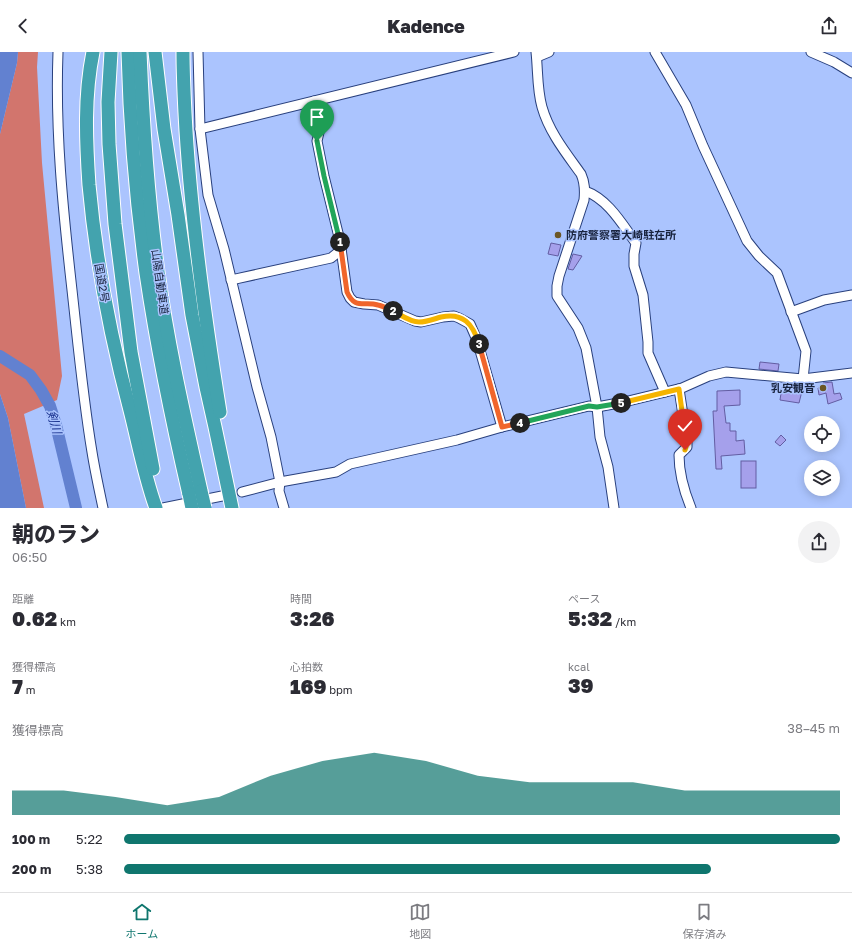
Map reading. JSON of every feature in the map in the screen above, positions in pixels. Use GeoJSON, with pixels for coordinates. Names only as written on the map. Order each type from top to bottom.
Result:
{"type":"FeatureCollection","features":[{"type":"Feature","properties":{"kind":"highway","name":"国道2号"},"geometry":{"type":"LineString","coordinates":[[93,52],[88,90],[87,152],[98,256],[109,319],[125,394],[156,508]]}},
{"type":"Feature","properties":{"kind":"highway"},"geometry":{"type":"LineString","coordinates":[[111,52],[108,102],[109,144],[115,224],[131,352],[147,441],[163,508]]}},
{"type":"Feature","properties":{"kind":"highway","name":"山陽自動車道"},"geometry":{"type":"LineString","coordinates":[[128,52],[129,94],[145,214],[158,272],[161,326],[186,422],[195,493],[192,508]]}},
{"type":"Feature","properties":{"kind":"highway","name":"山陽自動車道"},"geometry":{"type":"LineString","coordinates":[[140,52],[146,150],[145,214]]}},
{"type":"Feature","properties":{"kind":"highway"},"geometry":{"type":"LineString","coordinates":[[155,52],[164,129],[192,315],[232,508]]}},
{"type":"Feature","properties":{"kind":"highway"},"geometry":{"type":"LineString","coordinates":[[183,52],[187,146],[194,232],[206,327],[221,419],[238,508]]}},
{"type":"Feature","properties":{"kind":"highway","name":"山陽自動車道"},"geometry":{"type":"LineString","coordinates":[[195,493],[205,508]]}},
{"type":"Feature","properties":{"kind":"street"},"geometry":{"type":"LineString","coordinates":[[58,52],[56,102],[57,133],[65,220],[83,391],[92,453],[103,508]]}},
{"type":"Feature","properties":{"kind":"street"},"geometry":{"type":"LineString","coordinates":[[198,52],[200,129],[208,194],[224,249],[257,387],[271,437],[280,482],[279,491],[284,508]]}},
{"type":"Feature","properties":{"kind":"street"},"geometry":{"type":"LineString","coordinates":[[200,129],[514,52]]}},
{"type":"Feature","properties":{"kind":"street"},"geometry":{"type":"LineString","coordinates":[[549,52],[537,54],[540,94],[546,120],[581,174],[585,191],[584,200],[559,276],[557,296],[578,328],[586,348],[614,508]]}},
{"type":"Feature","properties":{"kind":"street"},"geometry":{"type":"LineString","coordinates":[[655,52],[686,105],[703,146],[747,241],[759,256],[777,273],[806,351],[803,379]]}},
{"type":"Feature","properties":{"kind":"street"},"geometry":{"type":"LineString","coordinates":[[811,52],[852,73]]}},
{"type":"Feature","properties":{"kind":"street"},"geometry":{"type":"LineString","coordinates":[[314,101],[320,128],[317,141],[341,250],[347,292],[350,298],[354,302],[378,305],[415,321],[421,322],[454,316],[470,324],[477,340],[502,427]]}},
{"type":"Feature","properties":{"kind":"street"},"geometry":{"type":"LineString","coordinates":[[585,191],[594,194],[611,210],[636,243],[634,266],[643,295],[648,353],[665,392]]}},
{"type":"Feature","properties":{"kind":"street"},"geometry":{"type":"LineString","coordinates":[[231,280],[331,258],[341,250]]}},
{"type":"Feature","properties":{"kind":"street"},"geometry":{"type":"LineString","coordinates":[[791,312],[824,300],[852,295]]}},
{"type":"Feature","properties":{"kind":"street"},"geometry":{"type":"LineString","coordinates":[[242,492],[280,482],[336,472],[350,464],[457,440],[502,427],[589,406],[597,407],[624,402],[679,389],[709,376],[726,372],[803,379],[852,373]]}},
{"type":"Feature","properties":{"kind":"street"},"geometry":{"type":"LineString","coordinates":[[679,389],[686,441],[686,447],[679,455],[679,463],[682,482],[691,508]]}},
{"type":"Feature","properties":{"kind":"street"},"geometry":{"type":"LineString","coordinates":[[163,508],[227,495]]}},
{"type":"Feature","properties":{"kind":"shaded area"},"geometry":{"type":"Polygon","coordinates":[[[18,52],[38,52],[37,67],[42,163],[62,376],[57,400],[24,414],[44,508],[26,508],[8,418],[0,394],[0,134],[17,63],[18,52]]]}},
{"type":"Feature","properties":{"kind":"water"},"geometry":{"type":"Polygon","coordinates":[[[0,52],[18,52],[17,63],[0,134],[0,52]]]}},
{"type":"Feature","properties":{"kind":"water"},"geometry":{"type":"Polygon","coordinates":[[[0,394],[8,418],[26,508],[0,508],[0,394]]]}},
{"type":"Feature","properties":{"kind":"building"},"geometry":{"type":"Polygon","coordinates":[[[551,243],[561,245],[558,256],[548,254],[551,243]]]}},
{"type":"Feature","properties":{"kind":"building"},"geometry":{"type":"Polygon","coordinates":[[[573,254],[582,256],[573,270],[568,269],[573,254]]]}},
{"type":"Feature","properties":{"kind":"building"},"geometry":{"type":"Polygon","coordinates":[[[760,362],[779,364],[778,371],[759,369],[760,362]]]}},
{"type":"Feature","properties":{"kind":"building"},"geometry":{"type":"Polygon","coordinates":[[[832,382],[834,394],[840,393],[842,399],[828,404],[826,393],[819,395],[818,388],[824,387],[823,383],[832,382]]]}},
{"type":"Feature","properties":{"kind":"building"},"geometry":{"type":"Polygon","coordinates":[[[782,387],[802,391],[799,403],[780,400],[782,387]]]}},
{"type":"Feature","properties":{"kind":"building"},"geometry":{"type":"Polygon","coordinates":[[[740,390],[740,405],[724,406],[726,423],[730,423],[730,431],[736,431],[736,441],[744,440],[745,454],[721,456],[722,469],[716,469],[713,411],[717,411],[717,391],[740,390]]]}},
{"type":"Feature","properties":{"kind":"building"},"geometry":{"type":"Polygon","coordinates":[[[781,435],[786,440],[780,446],[775,442],[781,435]]]}},
{"type":"Feature","properties":{"kind":"building"},"geometry":{"type":"Polygon","coordinates":[[[741,461],[756,461],[756,488],[741,488],[741,461]]]}},
{"type":"Feature","properties":{"kind":"waterway","name":"剣川"},"geometry":{"type":"LineString","coordinates":[[0,356],[30,375],[50,406],[76,508]]}},
{"type":"Feature","properties":{"kind":"place","name":"防府警察署大崎駐在所"},"geometry":{"type":"Point","coordinates":[558,235]}},
{"type":"Feature","properties":{"kind":"place","name":"乳安観音"},"geometry":{"type":"Point","coordinates":[823,388]}},
{"type":"Feature","properties":{"kind":"route"},"geometry":{"type":"LineString","coordinates":[[317,141],[340,241],[347,292],[350,298],[358,304],[378,305],[415,321],[421,322],[454,316],[470,324],[477,340],[502,427],[589,406],[597,407],[624,402],[679,389],[686,441],[685,450]]}}]}
